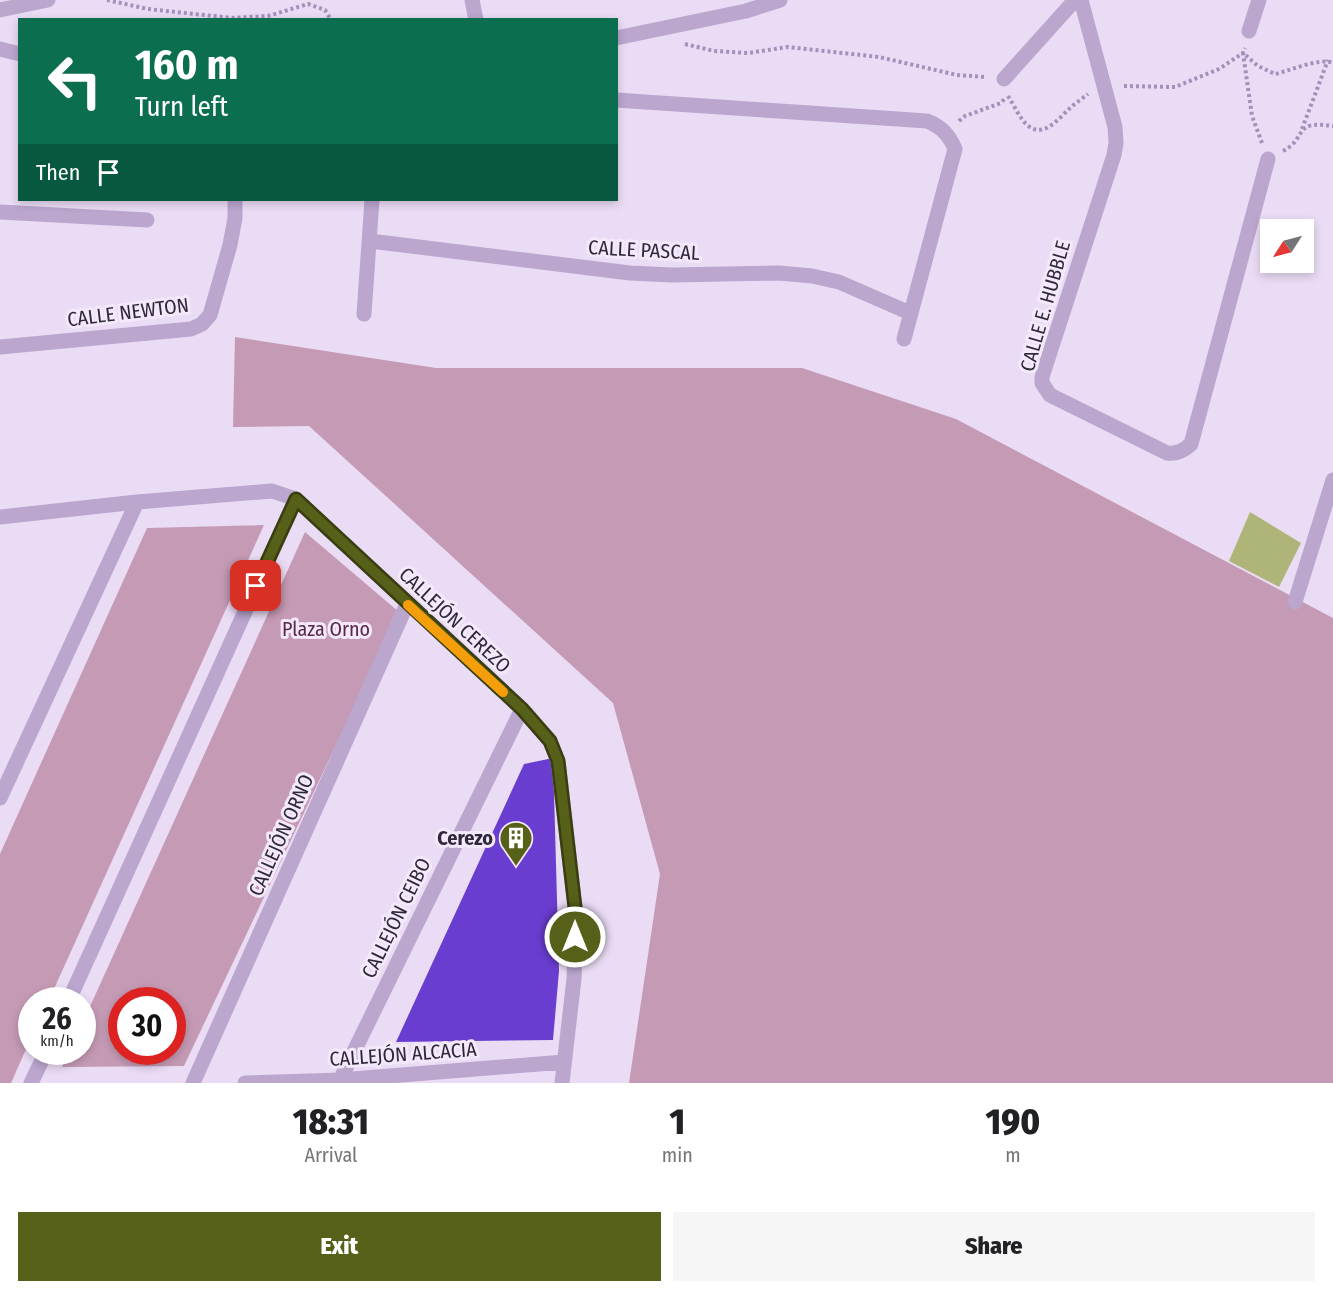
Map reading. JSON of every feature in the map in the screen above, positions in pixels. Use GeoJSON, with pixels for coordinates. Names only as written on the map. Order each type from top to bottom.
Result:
{"type":"FeatureCollection","features":[{"type":"Feature","properties":{"kind":"street"},"geometry":{"type":"LineString","coordinates":[[0,10],[48,0]]}},
{"type":"Feature","properties":{"kind":"street"},"geometry":{"type":"LineString","coordinates":[[472,0],[476,18]]}},
{"type":"Feature","properties":{"kind":"street"},"geometry":{"type":"LineString","coordinates":[[618,38],[746,11],[780,0]]}},
{"type":"Feature","properties":{"kind":"street"},"geometry":{"type":"LineString","coordinates":[[1004,79],[1075,0]]}},
{"type":"Feature","properties":{"kind":"street","name":"CALLE E. HUBBLE"},"geometry":{"type":"LineString","coordinates":[[1081,0],[1115,127],[1116,143],[1042,377],[1042,383],[1050,395],[1167,453],[1176,454],[1191,444],[1268,159]]}},
{"type":"Feature","properties":{"kind":"street"},"geometry":{"type":"LineString","coordinates":[[1249,31],[1259,0]]}},
{"type":"Feature","properties":{"kind":"street"},"geometry":{"type":"LineString","coordinates":[[0,49],[18,54]]}},
{"type":"Feature","properties":{"kind":"street"},"geometry":{"type":"LineString","coordinates":[[618,100],[927,121],[939,126],[955,149],[904,339]]}},
{"type":"Feature","properties":{"kind":"street","name":"CALLE NEWTON"},"geometry":{"type":"LineString","coordinates":[[0,347],[192,330],[202,324],[210,315],[230,245],[235,218],[235,201]]}},
{"type":"Feature","properties":{"kind":"street"},"geometry":{"type":"LineString","coordinates":[[364,314],[372,201]]}},
{"type":"Feature","properties":{"kind":"street"},"geometry":{"type":"LineString","coordinates":[[0,212],[147,220]]}},
{"type":"Feature","properties":{"kind":"street","name":"CALLE PASCAL"},"geometry":{"type":"LineString","coordinates":[[370,241],[630,273],[672,275],[779,273],[812,276],[839,282],[910,313]]}},
{"type":"Feature","properties":{"kind":"street"},"geometry":{"type":"LineString","coordinates":[[1295,602],[1333,480]]}},
{"type":"Feature","properties":{"kind":"street","name":"CALLEJÓN CEREZO"},"geometry":{"type":"LineString","coordinates":[[0,517],[137,502],[272,491],[296,499],[522,709],[550,741],[558,761],[576,916],[574,979],[562,1083]]}},
{"type":"Feature","properties":{"kind":"street"},"geometry":{"type":"LineString","coordinates":[[75,987],[296,499]]}},
{"type":"Feature","properties":{"kind":"street"},"geometry":{"type":"LineString","coordinates":[[0,798],[137,502]]}},
{"type":"Feature","properties":{"kind":"street","name":"CALLEJÓN ORNO"},"geometry":{"type":"LineString","coordinates":[[193,1083],[407,604]]}},
{"type":"Feature","properties":{"kind":"street","name":"CALLEJÓN CEIBO"},"geometry":{"type":"LineString","coordinates":[[340,1080],[522,709]]}},
{"type":"Feature","properties":{"kind":"street","name":"CALLEJÓN ALCACIA"},"geometry":{"type":"LineString","coordinates":[[245,1083],[340,1080],[564,1062]]}},
{"type":"Feature","properties":{"kind":"street"},"geometry":{"type":"LineString","coordinates":[[32,1083],[40,1065]]}},
{"type":"Feature","properties":{"kind":"path"},"geometry":{"type":"LineString","coordinates":[[107,0],[148,9],[232,18],[268,16],[308,4],[325,10],[330,18]]}},
{"type":"Feature","properties":{"kind":"path"},"geometry":{"type":"LineString","coordinates":[[661,30],[688,45],[714,51],[748,53],[788,47],[879,57],[957,75],[1004,79],[1008,86],[1008,96],[1027,125],[1040,130],[1049,128],[1088,94],[1104,86],[1175,87],[1219,69],[1243,53]]}},
{"type":"Feature","properties":{"kind":"path"},"geometry":{"type":"LineString","coordinates":[[1249,31],[1243,53],[1252,116],[1268,159],[1291,147],[1302,130],[1311,100],[1328,60]]}},
{"type":"Feature","properties":{"kind":"path"},"geometry":{"type":"LineString","coordinates":[[1243,53],[1258,66],[1275,74],[1328,60],[1333,63]]}},
{"type":"Feature","properties":{"kind":"path"},"geometry":{"type":"LineString","coordinates":[[945,132],[965,116],[1001,103],[1008,96]]}},
{"type":"Feature","properties":{"kind":"path"},"geometry":{"type":"LineString","coordinates":[[1302,130],[1314,123],[1333,126]]}},
{"type":"Feature","properties":{"kind":"green space"},"geometry":{"type":"Polygon","coordinates":[[[235,337],[436,368],[802,368],[956,419],[1333,618],[1333,1083],[629,1083],[660,874],[613,703],[309,426],[233,427],[235,337]]]}},
{"type":"Feature","properties":{"kind":"green space"},"geometry":{"type":"Polygon","coordinates":[[[264,525],[55,987],[18,987],[19,1065],[11,1083],[0,1083],[0,854],[147,528],[264,525]]]}},
{"type":"Feature","properties":{"kind":"green space","name":"Plaza Orno"},"geometry":{"type":"Polygon","coordinates":[[[305,532],[399,612],[186,1062],[186,987],[108,987],[108,1065],[184,1066],[62,1067],[63,1065],[96,1065],[96,993],[305,532]]]}},
{"type":"Feature","properties":{"kind":"shaded area"},"geometry":{"type":"Polygon","coordinates":[[[1250,512],[1301,543],[1279,587],[1229,561],[1250,512]]]}},
{"type":"Feature","properties":{"kind":"building","name":"Cerezo"},"geometry":{"type":"Polygon","coordinates":[[[553,758],[559,971],[553,1040],[396,1042],[524,764],[553,758]]]}},
{"type":"Feature","properties":{"kind":"slow traffic"},"geometry":{"type":"LineString","coordinates":[[408,605],[503,692]]}},
{"type":"Feature","properties":{"kind":"place","name":"Cerezo"},"geometry":{"type":"Point","coordinates":[516,867]}},
{"type":"Feature","properties":{"kind":"route"},"geometry":{"type":"LineString","coordinates":[[256,586],[296,499],[522,709],[550,741],[558,761],[576,916],[575,937]]}}]}
